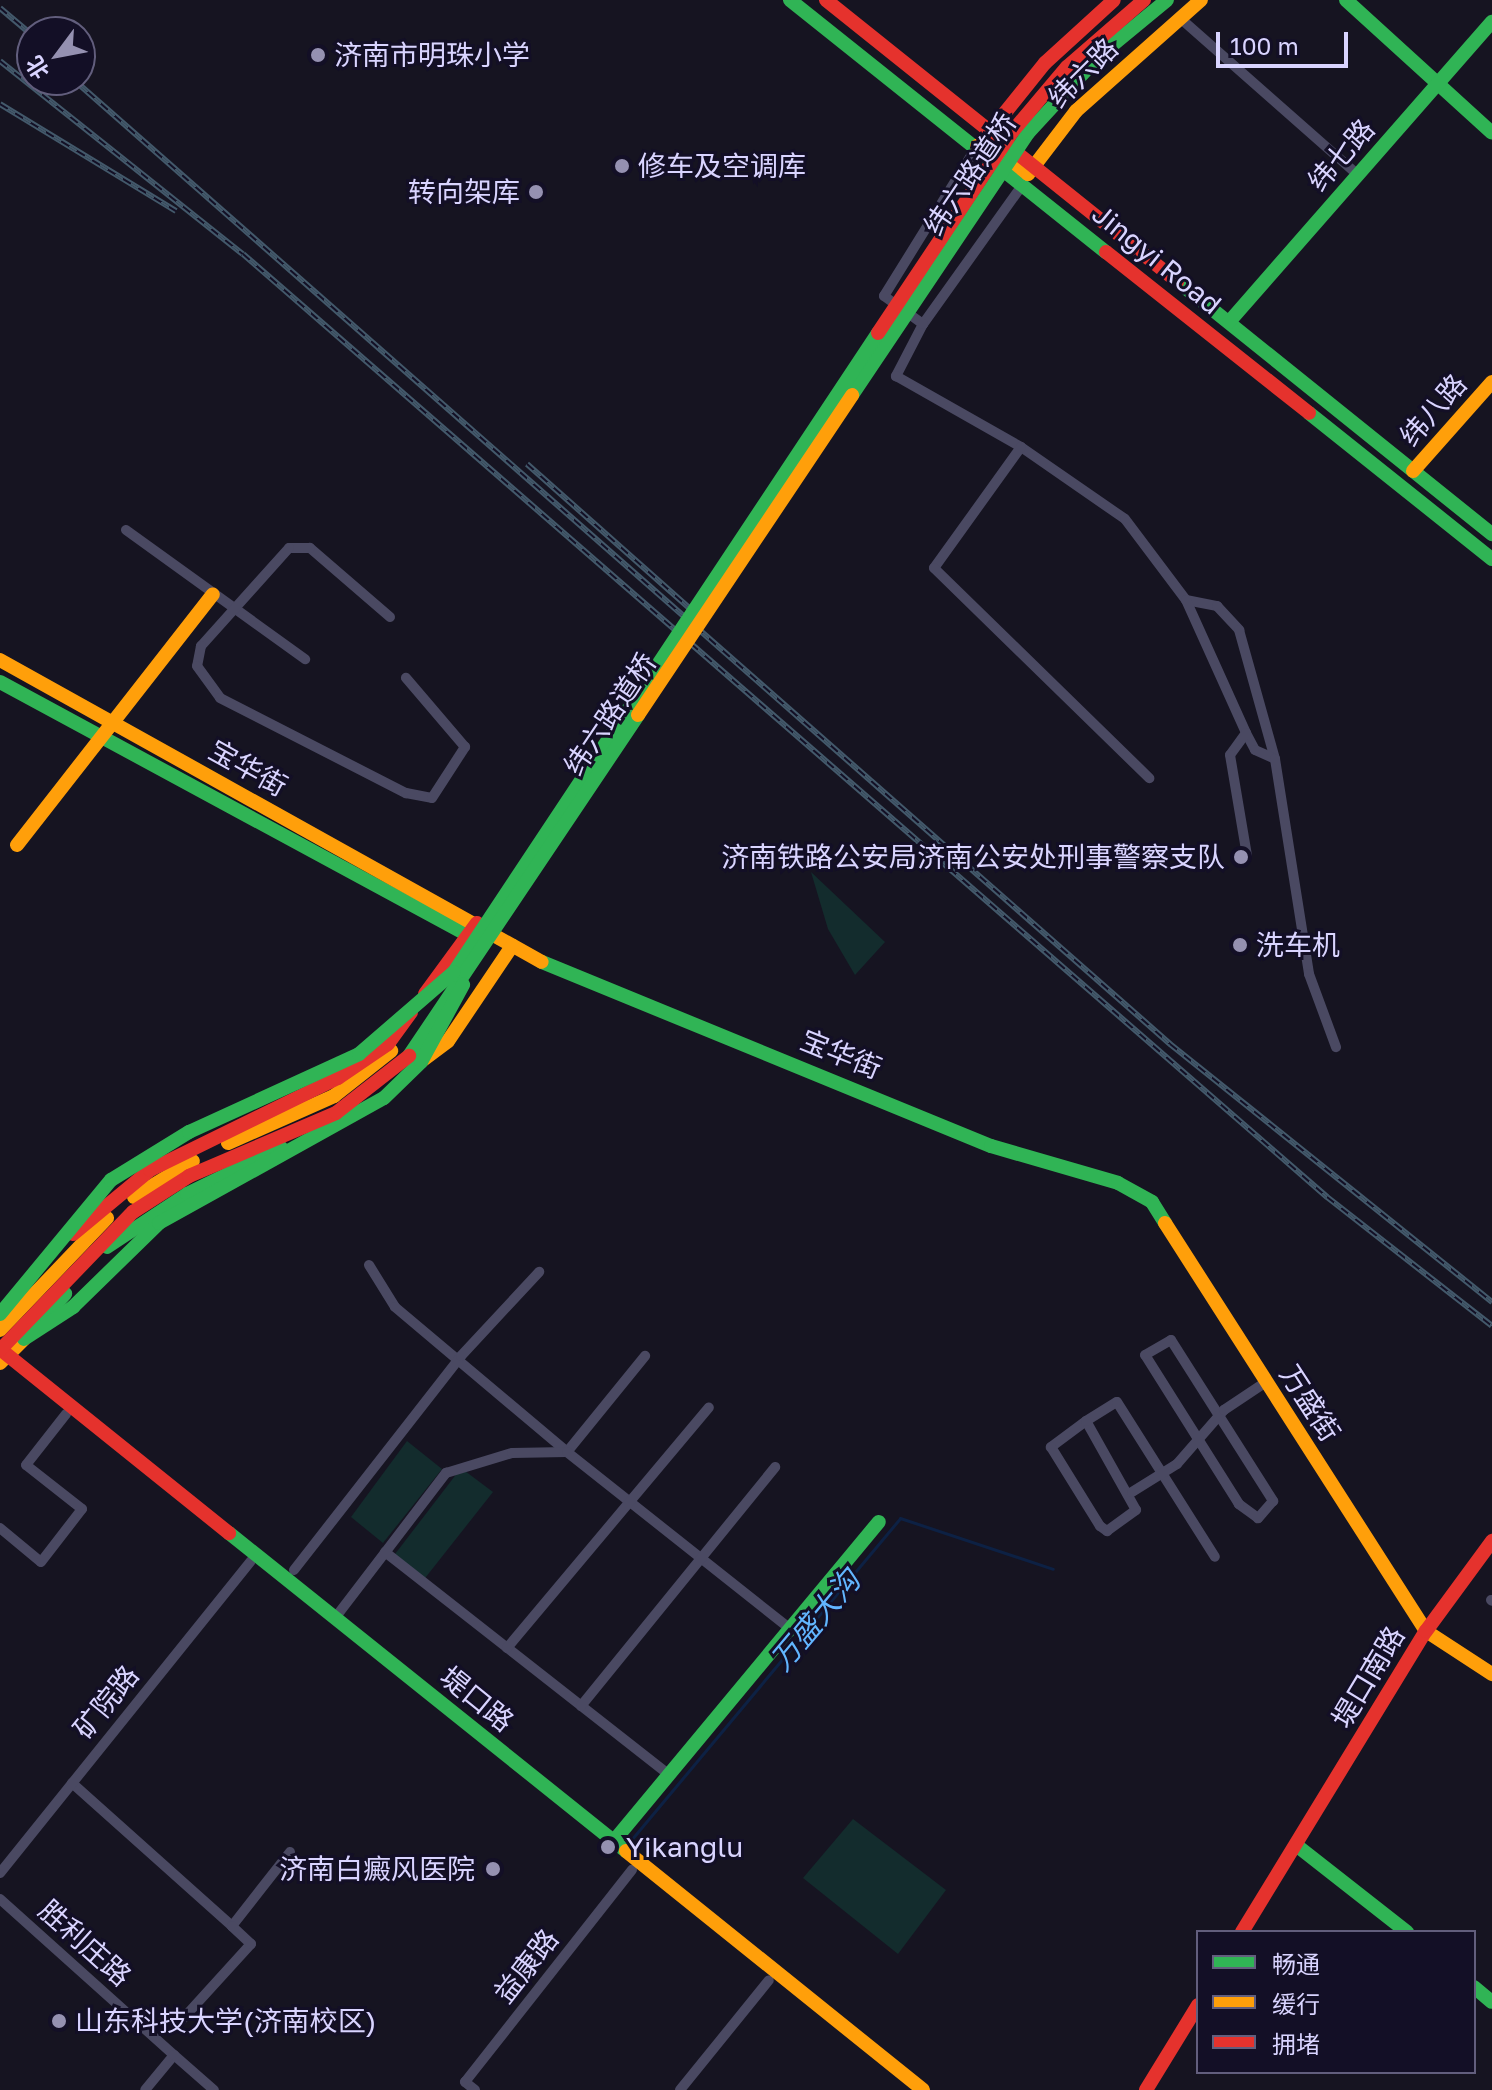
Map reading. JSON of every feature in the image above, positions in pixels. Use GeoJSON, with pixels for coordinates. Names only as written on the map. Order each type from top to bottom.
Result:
{"type":"FeatureCollection","features":[{"type":"Feature","properties":{"kind":"main road","name":"Jingyi Road"},"geometry":{"type":"LineString","coordinates":[[790,0],[1492,559]]}},
{"type":"Feature","properties":{"kind":"main road","name":"Jingyi Road"},"geometry":{"type":"LineString","coordinates":[[826,0],[1492,534]]}},
{"type":"Feature","properties":{"kind":"main road","name":"纬六路道桥"},"geometry":{"type":"LineString","coordinates":[[0,1330],[92,1230],[149,1185],[366,1074],[460,977],[1012,132],[1067,67],[1144,0]]}},
{"type":"Feature","properties":{"kind":"main road","name":"纬六路道桥"},"geometry":{"type":"LineString","coordinates":[[2,1356],[143,1205],[189,1176],[336,1113],[393,1073],[1028,133],[1099,56],[1167,0]]}},
{"type":"Feature","properties":{"kind":"main road","name":"纬六路"},"geometry":{"type":"LineString","coordinates":[[1037,168],[1076,111],[1201,0]]}},
{"type":"Feature","properties":{"kind":"main road"},"geometry":{"type":"LineString","coordinates":[[1346,0],[1492,123]]}},
{"type":"Feature","properties":{"kind":"main road"},"geometry":{"type":"LineString","coordinates":[[1360,0],[1492,133]]}},
{"type":"Feature","properties":{"kind":"main road","name":"纬六路"},"geometry":{"type":"LineString","coordinates":[[977,146],[1045,63],[1107,2]]}},
{"type":"Feature","properties":{"kind":"main road","name":"纬七路"},"geometry":{"type":"LineString","coordinates":[[1229,322],[1492,22]]}},
{"type":"Feature","properties":{"kind":"main road"},"geometry":{"type":"LineString","coordinates":[[977,146],[988,141],[1028,174],[1037,168]]}},
{"type":"Feature","properties":{"kind":"main road","name":"纬八路"},"geometry":{"type":"LineString","coordinates":[[1413,471],[1492,382]]}},
{"type":"Feature","properties":{"kind":"main road"},"geometry":{"type":"LineString","coordinates":[[17,845],[96,737],[213,594]]}},
{"type":"Feature","properties":{"kind":"main road","name":"宝华街"},"geometry":{"type":"LineString","coordinates":[[0,660],[477,923],[512,946],[991,1146],[1118,1183],[1152,1202]]}},
{"type":"Feature","properties":{"kind":"main road","name":"宝华街"},"geometry":{"type":"LineString","coordinates":[[0,682],[467,938],[512,946]]}},
{"type":"Feature","properties":{"kind":"main road"},"geometry":{"type":"LineString","coordinates":[[0,1315],[83,1223],[150,1170],[338,1078],[388,1044],[477,923]]}},
{"type":"Feature","properties":{"kind":"main road"},"geometry":{"type":"LineString","coordinates":[[24,1339],[139,1222],[359,1109],[448,1041],[512,946]]}},
{"type":"Feature","properties":{"kind":"main road"},"geometry":{"type":"LineString","coordinates":[[0,1315],[111,1180],[189,1132],[359,1054],[460,977]]}},
{"type":"Feature","properties":{"kind":"main road"},"geometry":{"type":"LineString","coordinates":[[2,1356],[73,1307],[159,1223],[384,1098],[421,1062],[460,977]]}},
{"type":"Feature","properties":{"kind":"main road","name":"万盛街"},"geometry":{"type":"LineString","coordinates":[[1152,1202],[1426,1631]]}},
{"type":"Feature","properties":{"kind":"main road","name":"堤口路"},"geometry":{"type":"LineString","coordinates":[[2,1356],[66,1414],[907,2090]]}},
{"type":"Feature","properties":{"kind":"main road","name":"堤口路"},"geometry":{"type":"LineString","coordinates":[[2,1356],[290,1574],[335,1618],[923,2090]]}},
{"type":"Feature","properties":{"kind":"main road"},"geometry":{"type":"LineString","coordinates":[[613,1842],[879,1522]]}},
{"type":"Feature","properties":{"kind":"main road","name":"堤口南路"},"geometry":{"type":"LineString","coordinates":[[1243,1930],[1426,1631],[1492,1541]]}},
{"type":"Feature","properties":{"kind":"main road"},"geometry":{"type":"LineString","coordinates":[[1426,1631],[1492,1674]]}},
{"type":"Feature","properties":{"kind":"main road"},"geometry":{"type":"LineString","coordinates":[[1296,1845],[1404,1930]]}},
{"type":"Feature","properties":{"kind":"main road"},"geometry":{"type":"LineString","coordinates":[[1476,1989],[1492,2002]]}},
{"type":"Feature","properties":{"kind":"main road"},"geometry":{"type":"LineString","coordinates":[[1146,2090],[1196,2008]]}},
{"type":"Feature","properties":{"kind":"street"},"geometry":{"type":"LineString","coordinates":[[1180,18],[1358,175]]}},
{"type":"Feature","properties":{"kind":"street"},"geometry":{"type":"LineString","coordinates":[[923,324],[884,296],[977,146]]}},
{"type":"Feature","properties":{"kind":"street"},"geometry":{"type":"LineString","coordinates":[[1023,184],[923,324],[896,376],[1021,447],[1125,519],[1186,600],[1255,750],[1275,759]]}},
{"type":"Feature","properties":{"kind":"street"},"geometry":{"type":"LineString","coordinates":[[1021,447],[934,568],[1149,778]]}},
{"type":"Feature","properties":{"kind":"street"},"geometry":{"type":"LineString","coordinates":[[126,530],[305,659]]}},
{"type":"Feature","properties":{"kind":"street"},"geometry":{"type":"LineString","coordinates":[[390,617],[297,546],[280,554],[196,657],[207,689],[406,793],[432,798],[465,747],[406,678]]}},
{"type":"Feature","properties":{"kind":"street"},"geometry":{"type":"LineString","coordinates":[[1186,600],[1217,606],[1239,630],[1275,759],[1309,974],[1336,1047]]}},
{"type":"Feature","properties":{"kind":"street"},"geometry":{"type":"LineString","coordinates":[[1246,733],[1230,755],[1247,855]]}},
{"type":"Feature","properties":{"kind":"street"},"geometry":{"type":"LineString","coordinates":[[369,1265],[395,1307],[461,1356],[567,1452],[790,1629]]}},
{"type":"Feature","properties":{"kind":"street"},"geometry":{"type":"LineString","coordinates":[[290,1574],[461,1356],[539,1272]]}},
{"type":"Feature","properties":{"kind":"street"},"geometry":{"type":"LineString","coordinates":[[1171,1340],[1219,1416],[1273,1501],[1268,1513],[1249,1518],[1147,1352],[1171,1340]]}},
{"type":"Feature","properties":{"kind":"street"},"geometry":{"type":"LineString","coordinates":[[335,1618],[446,1473],[512,1453],[567,1452],[645,1356]]}},
{"type":"Feature","properties":{"kind":"street"},"geometry":{"type":"LineString","coordinates":[[1132,1492],[1162,1474],[1200,1442],[1219,1416],[1266,1382]]}},
{"type":"Feature","properties":{"kind":"street"},"geometry":{"type":"LineString","coordinates":[[1086,1421],[1132,1492],[1136,1510],[1107,1531],[1100,1526],[1051,1447],[1086,1421],[1117,1402],[1215,1557]]}},
{"type":"Feature","properties":{"kind":"street"},"geometry":{"type":"LineString","coordinates":[[507,1648],[709,1407]]}},
{"type":"Feature","properties":{"kind":"street"},"geometry":{"type":"LineString","coordinates":[[0,1528],[41,1562],[82,1509],[26,1465],[66,1414]]}},
{"type":"Feature","properties":{"kind":"street"},"geometry":{"type":"LineString","coordinates":[[581,1706],[697,1555],[775,1467]]}},
{"type":"Feature","properties":{"kind":"street"},"geometry":{"type":"LineString","coordinates":[[385,1552],[669,1775]]}},
{"type":"Feature","properties":{"kind":"street","name":"矿院路"},"geometry":{"type":"LineString","coordinates":[[0,1873],[251,1561]]}},
{"type":"Feature","properties":{"kind":"street"},"geometry":{"type":"LineString","coordinates":[[72,1783],[251,1944],[179,2023]]}},
{"type":"Feature","properties":{"kind":"street"},"geometry":{"type":"LineString","coordinates":[[232,1926],[290,1852]]}},
{"type":"Feature","properties":{"kind":"street","name":"益康路"},"geometry":{"type":"LineString","coordinates":[[475,2090],[465,2082],[632,1870]]}},
{"type":"Feature","properties":{"kind":"street","name":"胜利庄路"},"geometry":{"type":"LineString","coordinates":[[0,1899],[214,2090]]}},
{"type":"Feature","properties":{"kind":"street"},"geometry":{"type":"LineString","coordinates":[[680,2090],[769,1980]]}},
{"type":"Feature","properties":{"kind":"street"},"geometry":{"type":"LineString","coordinates":[[145,2090],[174,2055]]}},
{"type":"Feature","properties":{"kind":"green space"},"geometry":{"type":"Polygon","coordinates":[[[811,872],[885,942],[855,975],[828,929],[811,872]]]}},
{"type":"Feature","properties":{"kind":"green space"},"geometry":{"type":"Polygon","coordinates":[[[407,1441],[442,1469],[383,1543],[351,1517],[407,1441]]]}},
{"type":"Feature","properties":{"kind":"green space"},"geometry":{"type":"Polygon","coordinates":[[[461,1468],[493,1492],[422,1582],[392,1558],[461,1468]]]}},
{"type":"Feature","properties":{"kind":"green space"},"geometry":{"type":"Polygon","coordinates":[[[853,1819],[946,1890],[898,1954],[803,1878],[853,1819]]]}},
{"type":"Feature","properties":{"kind":"waterway","name":"万盛大沟"},"geometry":{"type":"LineString","coordinates":[[626,1846],[900,1518],[1053,1569]]}},
{"type":"Feature","properties":{"kind":"railway"},"geometry":{"type":"LineString","coordinates":[[0,8],[16,22]]}},
{"type":"Feature","properties":{"kind":"railway"},"geometry":{"type":"LineString","coordinates":[[0,61],[243,254],[1327,1197],[1492,1326]]}},
{"type":"Feature","properties":{"kind":"railway"},"geometry":{"type":"LineString","coordinates":[[92,96],[1170,1044],[1492,1302]]}},
{"type":"Feature","properties":{"kind":"railway"},"geometry":{"type":"LineString","coordinates":[[0,104],[176,211]]}},
{"type":"Feature","properties":{"kind":"railway"},"geometry":{"type":"LineString","coordinates":[[527,464],[703,620]]}},
{"type":"Feature","properties":{"kind":"traffic: fast"},"geometry":{"type":"LineString","coordinates":[[790,0],[1106,252]]}},
{"type":"Feature","properties":{"kind":"traffic: fast"},"geometry":{"type":"LineString","coordinates":[[852,395],[1028,133],[1099,56],[1167,0]]}},
{"type":"Feature","properties":{"kind":"traffic: fast"},"geometry":{"type":"LineString","coordinates":[[1346,0],[1492,133]]}},
{"type":"Feature","properties":{"kind":"traffic: fast"},"geometry":{"type":"LineString","coordinates":[[1229,322],[1492,22]]}},
{"type":"Feature","properties":{"kind":"traffic: fast"},"geometry":{"type":"LineString","coordinates":[[1177,281],[1492,534]]}},
{"type":"Feature","properties":{"kind":"traffic: fast"},"geometry":{"type":"LineString","coordinates":[[454,972],[878,333]]}},
{"type":"Feature","properties":{"kind":"traffic: fast"},"geometry":{"type":"LineString","coordinates":[[1309,413],[1492,559]]}},
{"type":"Feature","properties":{"kind":"traffic: fast"},"geometry":{"type":"LineString","coordinates":[[0,682],[477,940]]}},
{"type":"Feature","properties":{"kind":"traffic: fast"},"geometry":{"type":"LineString","coordinates":[[409,1056],[638,715]]}},
{"type":"Feature","properties":{"kind":"traffic: fast"},"geometry":{"type":"LineString","coordinates":[[542,962],[991,1146],[1118,1183],[1152,1202],[1165,1223]]}},
{"type":"Feature","properties":{"kind":"traffic: fast"},"geometry":{"type":"LineString","coordinates":[[0,1314],[111,1180],[189,1132],[359,1054],[454,972]]}},
{"type":"Feature","properties":{"kind":"traffic: fast"},"geometry":{"type":"LineString","coordinates":[[24,1339],[73,1307],[159,1223],[384,1098],[421,1062],[463,985]]}},
{"type":"Feature","properties":{"kind":"traffic: fast"},"geometry":{"type":"LineString","coordinates":[[107,1247],[187,1194],[281,1148]]}},
{"type":"Feature","properties":{"kind":"traffic: fast"},"geometry":{"type":"LineString","coordinates":[[27,1336],[65,1294]]}},
{"type":"Feature","properties":{"kind":"traffic: fast"},"geometry":{"type":"LineString","coordinates":[[613,1842],[879,1522]]}},
{"type":"Feature","properties":{"kind":"traffic: fast"},"geometry":{"type":"LineString","coordinates":[[229,1533],[626,1851]]}},
{"type":"Feature","properties":{"kind":"traffic: fast"},"geometry":{"type":"LineString","coordinates":[[1296,1845],[1404,1930]]}},
{"type":"Feature","properties":{"kind":"traffic: fast"},"geometry":{"type":"LineString","coordinates":[[1476,1989],[1492,2002]]}},
{"type":"Feature","properties":{"kind":"traffic: slow"},"geometry":{"type":"LineString","coordinates":[[977,146],[988,141],[1028,174],[1076,111],[1201,0]]}},
{"type":"Feature","properties":{"kind":"traffic: slow"},"geometry":{"type":"LineString","coordinates":[[1413,471],[1492,382]]}},
{"type":"Feature","properties":{"kind":"traffic: slow"},"geometry":{"type":"LineString","coordinates":[[638,715],[852,395]]}},
{"type":"Feature","properties":{"kind":"traffic: slow"},"geometry":{"type":"LineString","coordinates":[[17,845],[213,594]]}},
{"type":"Feature","properties":{"kind":"traffic: slow"},"geometry":{"type":"LineString","coordinates":[[0,660],[542,962]]}},
{"type":"Feature","properties":{"kind":"traffic: slow"},"geometry":{"type":"LineString","coordinates":[[419,1063],[448,1041],[512,946]]}},
{"type":"Feature","properties":{"kind":"traffic: slow"},"geometry":{"type":"LineString","coordinates":[[228,1143],[334,1096],[391,1051]]}},
{"type":"Feature","properties":{"kind":"traffic: slow"},"geometry":{"type":"LineString","coordinates":[[134,1197],[193,1161]]}},
{"type":"Feature","properties":{"kind":"traffic: slow"},"geometry":{"type":"LineString","coordinates":[[0,1330],[107,1218]]}},
{"type":"Feature","properties":{"kind":"traffic: slow"},"geometry":{"type":"LineString","coordinates":[[1165,1223],[1426,1631],[1492,1674]]}},
{"type":"Feature","properties":{"kind":"traffic: slow"},"geometry":{"type":"LineString","coordinates":[[0,1363],[24,1339]]}},
{"type":"Feature","properties":{"kind":"traffic: slow"},"geometry":{"type":"LineString","coordinates":[[626,1851],[923,2090]]}},
{"type":"Feature","properties":{"kind":"traffic: jam"},"geometry":{"type":"LineString","coordinates":[[826,0],[1177,281]]}},
{"type":"Feature","properties":{"kind":"traffic: jam"},"geometry":{"type":"LineString","coordinates":[[983,140],[1045,63],[1114,0]]}},
{"type":"Feature","properties":{"kind":"traffic: jam"},"geometry":{"type":"LineString","coordinates":[[878,333],[1012,132],[1067,67],[1144,0]]}},
{"type":"Feature","properties":{"kind":"traffic: jam"},"geometry":{"type":"LineString","coordinates":[[1106,252],[1309,413]]}},
{"type":"Feature","properties":{"kind":"traffic: jam"},"geometry":{"type":"LineString","coordinates":[[425,994],[477,923]]}},
{"type":"Feature","properties":{"kind":"traffic: jam"},"geometry":{"type":"LineString","coordinates":[[73,1234],[150,1170],[338,1078],[388,1044],[411,1012]]}},
{"type":"Feature","properties":{"kind":"traffic: jam"},"geometry":{"type":"LineString","coordinates":[[0,1350],[133,1212],[189,1176],[336,1113],[409,1056]]}},
{"type":"Feature","properties":{"kind":"traffic: jam"},"geometry":{"type":"LineString","coordinates":[[0,1349],[229,1533]]}},
{"type":"Feature","properties":{"kind":"traffic: jam"},"geometry":{"type":"LineString","coordinates":[[1243,1930],[1426,1631],[1492,1541]]}},
{"type":"Feature","properties":{"kind":"traffic: jam"},"geometry":{"type":"LineString","coordinates":[[1146,2090],[1196,2008]]}},
{"type":"Feature","properties":{"kind":"place","name":"济南市明珠小学"},"geometry":{"type":"Point","coordinates":[318,55]}},
{"type":"Feature","properties":{"kind":"place","name":"修车及空调库"},"geometry":{"type":"Point","coordinates":[622,166]}},
{"type":"Feature","properties":{"kind":"place","name":"转向架库"},"geometry":{"type":"Point","coordinates":[536,192]}},
{"type":"Feature","properties":{"kind":"place","name":"济南铁路公安局济南公安处刑事警察支队"},"geometry":{"type":"Point","coordinates":[1241,857]}},
{"type":"Feature","properties":{"kind":"place","name":"洗车机"},"geometry":{"type":"Point","coordinates":[1240,945]}},
{"type":"Feature","properties":{"kind":"place","name":"Yikanglu"},"geometry":{"type":"Point","coordinates":[608,1847]}},
{"type":"Feature","properties":{"kind":"place","name":"济南白癜风医院"},"geometry":{"type":"Point","coordinates":[493,1869]}},
{"type":"Feature","properties":{"kind":"place","name":"山东科技大学(济南校区)"},"geometry":{"type":"Point","coordinates":[59,2021]}}]}
